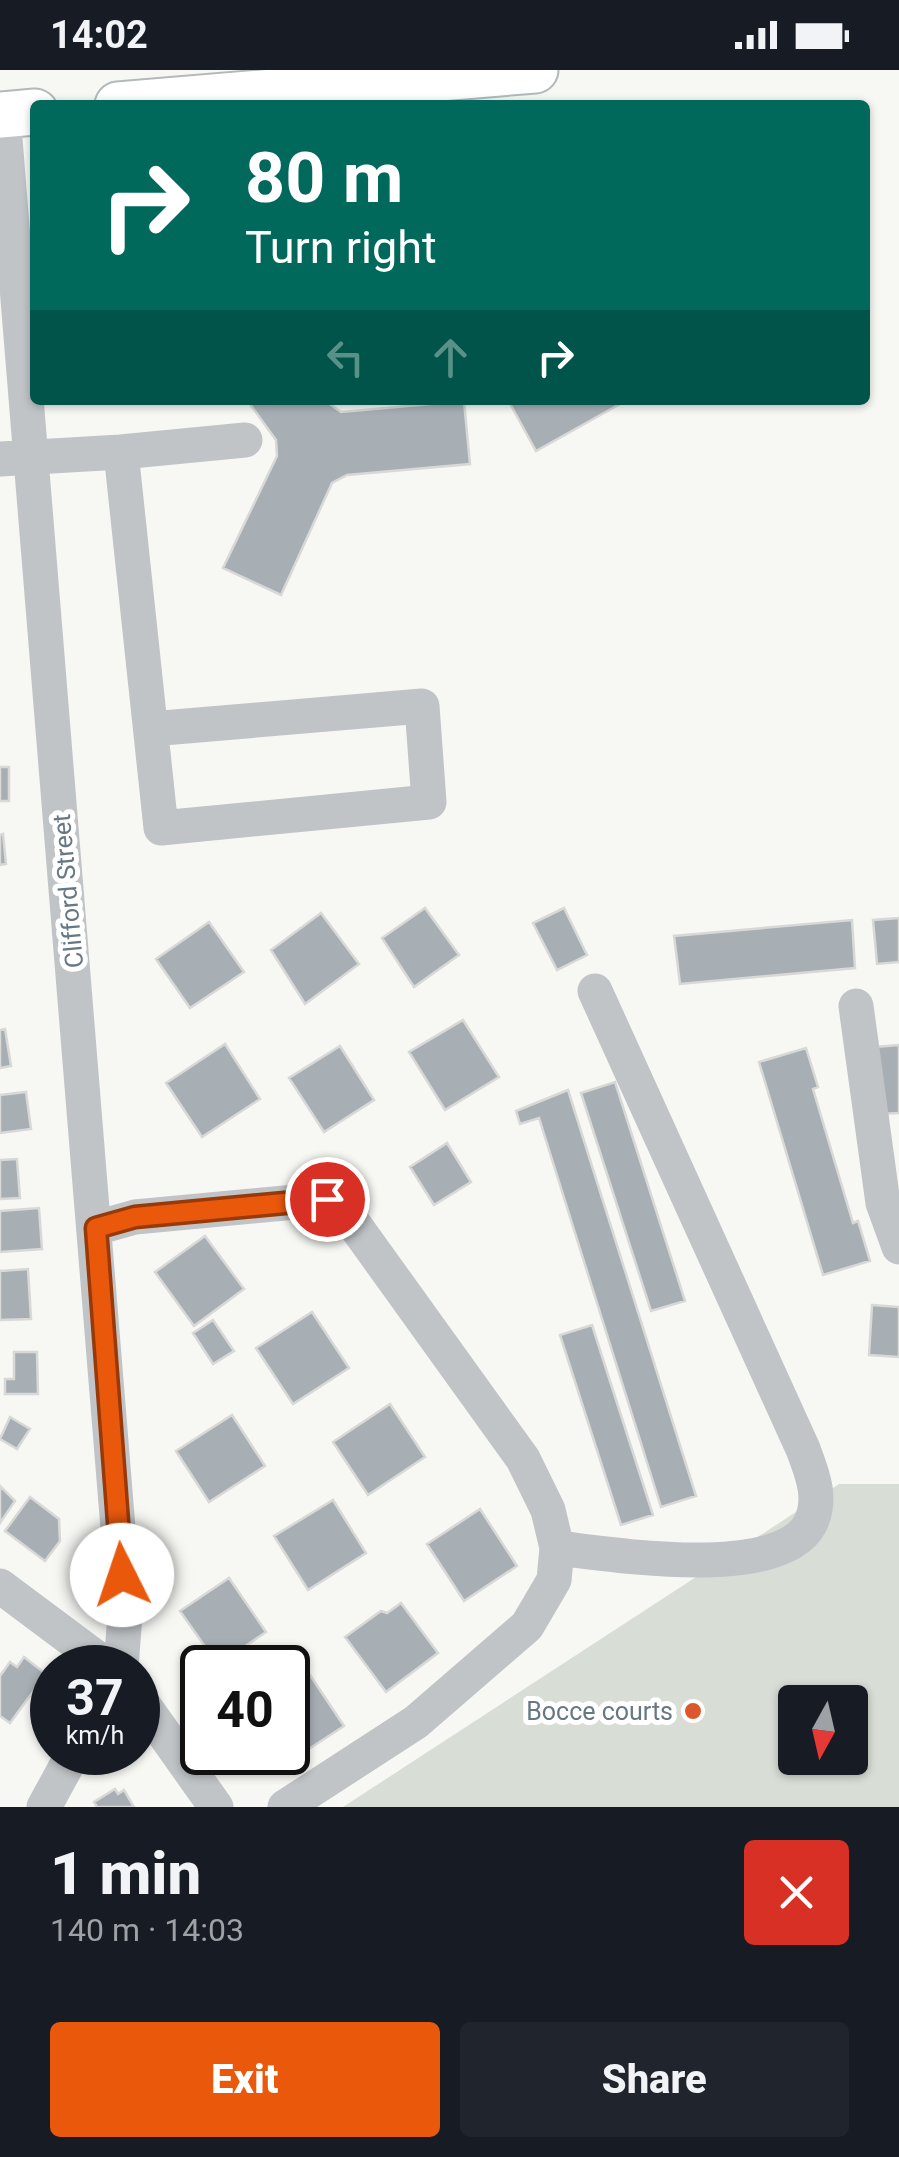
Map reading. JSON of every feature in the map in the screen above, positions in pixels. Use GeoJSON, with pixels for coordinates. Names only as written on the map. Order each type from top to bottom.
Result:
{"type":"FeatureCollection","features":[{"type":"Feature","properties":{"kind":"main road"},"geometry":{"type":"LineString","coordinates":[[160,100],[343,78],[535,70]]}},
{"type":"Feature","properties":{"kind":"street","name":"Clifford Street"},"geometry":{"type":"LineString","coordinates":[[13,114],[16,457],[96,1228],[125,1614],[122,1645]]}},
{"type":"Feature","properties":{"kind":"street"},"geometry":{"type":"LineString","coordinates":[[16,457],[245,440]]}},
{"type":"Feature","properties":{"kind":"street"},"geometry":{"type":"LineString","coordinates":[[121,452],[161,828],[429,802],[422,706],[151,729]]}},
{"type":"Feature","properties":{"kind":"street"},"geometry":{"type":"LineString","coordinates":[[556,1548],[712,1560],[759,1554],[781,1547],[806,1530],[816,1501],[803,1449],[594,991]]}},
{"type":"Feature","properties":{"kind":"street"},"geometry":{"type":"LineString","coordinates":[[856,1006],[879,1184],[899,1246]]}},
{"type":"Feature","properties":{"kind":"street"},"geometry":{"type":"LineString","coordinates":[[96,1228],[135,1217],[327,1199],[346,1213],[523,1459],[548,1510],[556,1548],[554,1580],[527,1626],[416,1722],[285,1807]]}},
{"type":"Feature","properties":{"kind":"street"},"geometry":{"type":"LineString","coordinates":[[0,1586],[79,1645]]}},
{"type":"Feature","properties":{"kind":"street"},"geometry":{"type":"LineString","coordinates":[[160,1728],[216,1807]]}},
{"type":"Feature","properties":{"kind":"street"},"geometry":{"type":"LineString","coordinates":[[44,1807],[61,1775]]}},
{"type":"Feature","properties":{"kind":"shaded area"},"geometry":{"type":"Polygon","coordinates":[[[839,1484],[899,1484],[899,1807],[343,1807],[839,1484]]]}},
{"type":"Feature","properties":{"kind":"building"},"geometry":{"type":"Polygon","coordinates":[[[251,405],[331,405],[341,412],[464,405],[470,464],[347,475],[332,483],[281,595],[223,568],[277,456],[276,440],[251,405]]]}},
{"type":"Feature","properties":{"kind":"building"},"geometry":{"type":"Polygon","coordinates":[[[511,405],[618,405],[536,451],[511,405]]]}},
{"type":"Feature","properties":{"kind":"building"},"geometry":{"type":"Polygon","coordinates":[[[0,767],[9,767],[9,801],[0,801],[0,767]]]}},
{"type":"Feature","properties":{"kind":"building"},"geometry":{"type":"Polygon","coordinates":[[[3,834],[6,864],[0,865],[0,835],[3,834]]]}},
{"type":"Feature","properties":{"kind":"building"},"geometry":{"type":"Polygon","coordinates":[[[425,908],[459,955],[414,987],[382,938],[425,908]]]}},
{"type":"Feature","properties":{"kind":"building"},"geometry":{"type":"Polygon","coordinates":[[[564,908],[587,955],[557,970],[533,923],[564,908]]]}},
{"type":"Feature","properties":{"kind":"building"},"geometry":{"type":"Polygon","coordinates":[[[321,913],[359,964],[305,1004],[271,950],[321,913]]]}},
{"type":"Feature","properties":{"kind":"building"},"geometry":{"type":"Polygon","coordinates":[[[899,918],[899,962],[877,964],[873,920],[899,918]]]}},
{"type":"Feature","properties":{"kind":"building"},"geometry":{"type":"Polygon","coordinates":[[[852,920],[855,968],[680,984],[674,936],[852,920]]]}},
{"type":"Feature","properties":{"kind":"building"},"geometry":{"type":"Polygon","coordinates":[[[209,922],[244,972],[190,1008],[156,959],[209,922]]]}},
{"type":"Feature","properties":{"kind":"building"},"geometry":{"type":"Polygon","coordinates":[[[463,1020],[499,1077],[445,1110],[409,1052],[463,1020]]]}},
{"type":"Feature","properties":{"kind":"building"},"geometry":{"type":"Polygon","coordinates":[[[5,1029],[11,1066],[0,1068],[0,1030],[5,1029]]]}},
{"type":"Feature","properties":{"kind":"building"},"geometry":{"type":"Polygon","coordinates":[[[225,1044],[260,1099],[202,1137],[166,1083],[225,1044]]]}},
{"type":"Feature","properties":{"kind":"building"},"geometry":{"type":"Polygon","coordinates":[[[899,1045],[899,1113],[881,1114],[875,1047],[899,1045]]]}},
{"type":"Feature","properties":{"kind":"building"},"geometry":{"type":"Polygon","coordinates":[[[340,1046],[374,1100],[324,1132],[289,1078],[340,1046]]]}},
{"type":"Feature","properties":{"kind":"building"},"geometry":{"type":"Polygon","coordinates":[[[806,1048],[818,1087],[813,1089],[853,1223],[858,1221],[870,1261],[823,1275],[759,1062],[806,1048]]]}},
{"type":"Feature","properties":{"kind":"building"},"geometry":{"type":"Polygon","coordinates":[[[615,1082],[685,1301],[651,1311],[581,1093],[615,1082]]]}},
{"type":"Feature","properties":{"kind":"building"},"geometry":{"type":"Polygon","coordinates":[[[568,1090],[696,1496],[661,1507],[539,1118],[520,1124],[516,1111],[568,1090]]]}},
{"type":"Feature","properties":{"kind":"building"},"geometry":{"type":"Polygon","coordinates":[[[26,1092],[31,1129],[0,1133],[0,1095],[26,1092]]]}},
{"type":"Feature","properties":{"kind":"building"},"geometry":{"type":"Polygon","coordinates":[[[447,1143],[471,1182],[434,1205],[410,1167],[447,1143]]]}},
{"type":"Feature","properties":{"kind":"building"},"geometry":{"type":"Polygon","coordinates":[[[17,1159],[20,1198],[0,1199],[0,1160],[17,1159]]]}},
{"type":"Feature","properties":{"kind":"building"},"geometry":{"type":"Polygon","coordinates":[[[39,1208],[42,1249],[0,1252],[0,1211],[39,1208]]]}},
{"type":"Feature","properties":{"kind":"building"},"geometry":{"type":"Polygon","coordinates":[[[205,1236],[244,1289],[194,1326],[155,1272],[205,1236]]]}},
{"type":"Feature","properties":{"kind":"building"},"geometry":{"type":"Polygon","coordinates":[[[28,1269],[31,1319],[0,1320],[0,1271],[28,1269]]]}},
{"type":"Feature","properties":{"kind":"building"},"geometry":{"type":"Polygon","coordinates":[[[872,1305],[899,1307],[899,1357],[869,1355],[872,1305]]]}},
{"type":"Feature","properties":{"kind":"building"},"geometry":{"type":"Polygon","coordinates":[[[312,1312],[349,1368],[293,1404],[256,1348],[312,1312]]]}},
{"type":"Feature","properties":{"kind":"building"},"geometry":{"type":"Polygon","coordinates":[[[213,1320],[234,1351],[213,1364],[193,1333],[213,1320]]]}},
{"type":"Feature","properties":{"kind":"building"},"geometry":{"type":"Polygon","coordinates":[[[592,1325],[653,1515],[621,1525],[560,1335],[592,1325]]]}},
{"type":"Feature","properties":{"kind":"building"},"geometry":{"type":"Polygon","coordinates":[[[14,1352],[37,1352],[38,1394],[5,1394],[5,1379],[14,1379],[14,1352]]]}},
{"type":"Feature","properties":{"kind":"building"},"geometry":{"type":"Polygon","coordinates":[[[390,1404],[425,1457],[368,1495],[333,1442],[390,1404]]]}},
{"type":"Feature","properties":{"kind":"building"},"geometry":{"type":"Polygon","coordinates":[[[232,1415],[265,1466],[209,1502],[176,1451],[232,1415]]]}},
{"type":"Feature","properties":{"kind":"building"},"geometry":{"type":"Polygon","coordinates":[[[10,1417],[30,1429],[17,1449],[0,1439],[10,1417]]]}},
{"type":"Feature","properties":{"kind":"building"},"geometry":{"type":"Polygon","coordinates":[[[0,1486],[15,1501],[0,1523],[0,1486]]]}},
{"type":"Feature","properties":{"kind":"building"},"geometry":{"type":"Polygon","coordinates":[[[30,1497],[59,1519],[60,1541],[45,1561],[5,1531],[30,1497]]]}},
{"type":"Feature","properties":{"kind":"building"},"geometry":{"type":"Polygon","coordinates":[[[333,1500],[366,1553],[308,1590],[274,1536],[333,1500]]]}},
{"type":"Feature","properties":{"kind":"building"},"geometry":{"type":"Polygon","coordinates":[[[480,1509],[517,1566],[464,1601],[427,1544],[480,1509]]]}},
{"type":"Feature","properties":{"kind":"building"},"geometry":{"type":"Polygon","coordinates":[[[229,1578],[266,1632],[247,1645],[204,1645],[180,1611],[229,1578]]]}},
{"type":"Feature","properties":{"kind":"building"},"geometry":{"type":"Polygon","coordinates":[[[401,1603],[438,1653],[386,1692],[345,1637],[381,1611],[387,1613],[401,1603]]]}},
{"type":"Feature","properties":{"kind":"building"},"geometry":{"type":"Polygon","coordinates":[[[24,1657],[30,1662],[30,1696],[10,1723],[0,1716],[0,1676],[10,1662],[17,1667],[24,1657]]]}},
{"type":"Feature","properties":{"kind":"building"},"geometry":{"type":"Polygon","coordinates":[[[310,1675],[344,1726],[310,1748],[310,1675]]]}},
{"type":"Feature","properties":{"kind":"building"},"geometry":{"type":"Polygon","coordinates":[[[115,1789],[118,1794],[124,1790],[134,1807],[97,1807],[94,1802],[115,1789]]]}},
{"type":"Feature","properties":{"kind":"place","name":"Bocce courts"},"geometry":{"type":"Point","coordinates":[693,1711]}},
{"type":"Feature","properties":{"kind":"route"},"geometry":{"type":"LineString","coordinates":[[122,1575],[96,1228],[135,1217],[327,1199]]}}]}
